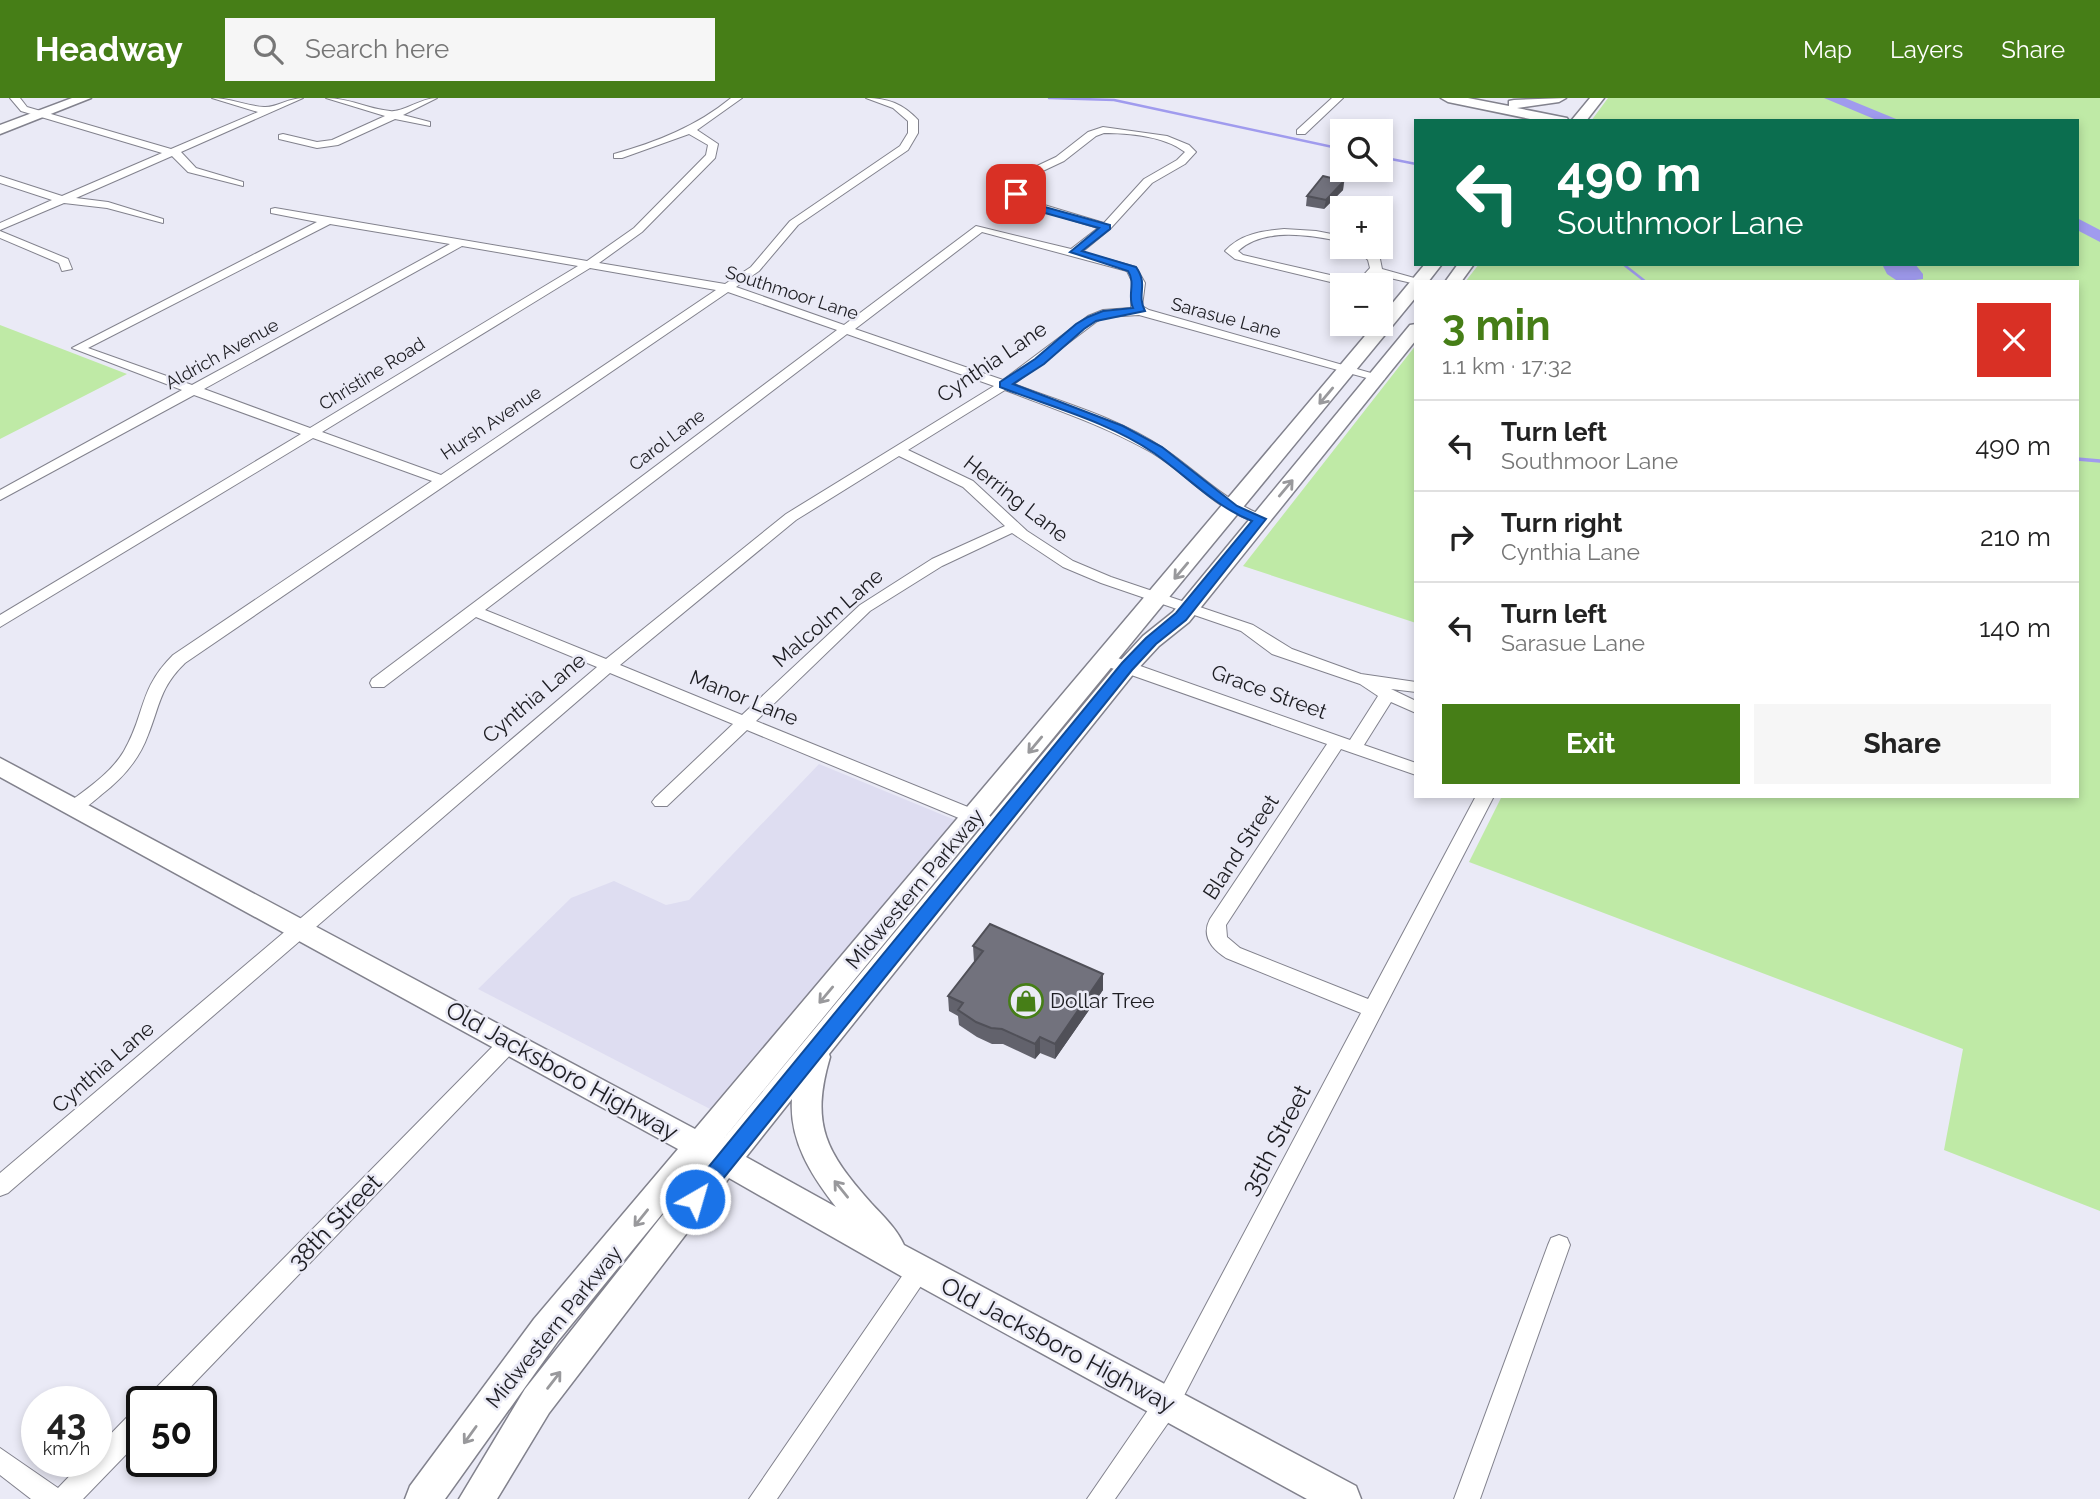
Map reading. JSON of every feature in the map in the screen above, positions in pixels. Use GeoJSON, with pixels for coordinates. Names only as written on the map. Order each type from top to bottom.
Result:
{"type":"FeatureCollection","features":[{"type":"Feature","properties":{"kind":"main road"},"geometry":{"type":"LineString","coordinates":[[0,131],[84,98]]}},
{"type":"Feature","properties":{"kind":"main road"},"geometry":{"type":"LineString","coordinates":[[1448,98],[1550,119]]}},
{"type":"Feature","properties":{"kind":"main road"},"geometry":{"type":"LineString","coordinates":[[1481,105],[1559,98]]}},
{"type":"Feature","properties":{"kind":"main road"},"geometry":{"type":"LineString","coordinates":[[1556,119],[1570,98]]}},
{"type":"Feature","properties":{"kind":"main road"},"geometry":{"type":"LineString","coordinates":[[1580,119],[1597,98]]}},
{"type":"Feature","properties":{"kind":"main road"},"geometry":{"type":"LineString","coordinates":[[1481,105],[1510,119]]}},
{"type":"Feature","properties":{"kind":"main road","name":"Midwestern Parkway"},"geometry":{"type":"LineString","coordinates":[[477,1499],[537,1401],[712,1153],[1117,663],[1159,597],[1414,292]]}},
{"type":"Feature","properties":{"kind":"main road","name":"Midwestern Parkway"},"geometry":{"type":"LineString","coordinates":[[1117,663],[1151,641],[1185,612],[1414,332]]}},
{"type":"Feature","properties":{"kind":"main road","name":"Old Jacksboro Highway"},"geometry":{"type":"LineString","coordinates":[[0,766],[510,1042],[1166,1405],[1343,1499]]}},
{"type":"Feature","properties":{"kind":"main road","name":"Midwestern Parkway"},"geometry":{"type":"LineString","coordinates":[[423,1499],[546,1330],[823,1039],[986,822]]}},
{"type":"Feature","properties":{"kind":"main road"},"geometry":{"type":"LineString","coordinates":[[823,1039],[807,1078],[805,1120],[818,1161],[910,1265]]}},
{"type":"Feature","properties":{"kind":"street"},"geometry":{"type":"LineString","coordinates":[[217,98],[267,111]]}},
{"type":"Feature","properties":{"kind":"street"},"geometry":{"type":"LineString","coordinates":[[0,227],[298,98]]}},
{"type":"Feature","properties":{"kind":"street"},"geometry":{"type":"LineString","coordinates":[[331,98],[426,124]]}},
{"type":"Feature","properties":{"kind":"street"},"geometry":{"type":"LineString","coordinates":[[283,137],[317,145],[334,143],[432,98]]}},
{"type":"Feature","properties":{"kind":"street"},"geometry":{"type":"LineString","coordinates":[[618,156],[666,141],[690,130],[737,98]]}},
{"type":"Feature","properties":{"kind":"street","name":"Hursh Avenue"},"geometry":{"type":"LineString","coordinates":[[74,807],[125,764],[135,747],[147,703],[158,681],[169,668],[440,480],[727,288],[762,263],[794,223],[910,141],[914,133],[913,120],[896,106],[871,98]]}},
{"type":"Feature","properties":{"kind":"street"},"geometry":{"type":"LineString","coordinates":[[1301,132],[1338,98]]}},
{"type":"Feature","properties":{"kind":"street"},"geometry":{"type":"LineString","coordinates":[[12,100],[24,109],[41,115],[171,153],[184,158],[192,170],[239,184]]}},
{"type":"Feature","properties":{"kind":"street","name":"Christine Road"},"geometry":{"type":"LineString","coordinates":[[0,622],[588,265],[638,230],[711,156],[713,144],[690,130]]}},
{"type":"Feature","properties":{"kind":"street"},"geometry":{"type":"LineString","coordinates":[[1075,252],[1106,227],[1148,181],[1181,162],[1191,149],[1166,140],[1117,130],[1102,130],[1092,134],[1060,159],[1026,174],[1014,197],[1019,203],[1106,227]]}},
{"type":"Feature","properties":{"kind":"street"},"geometry":{"type":"LineString","coordinates":[[0,179],[62,200],[108,205],[159,221]]}},
{"type":"Feature","properties":{"kind":"street","name":"Southmoor Lane"},"geometry":{"type":"LineString","coordinates":[[275,211],[727,288],[1004,385],[1119,429],[1157,450],[1233,509],[1260,519]]}},
{"type":"Feature","properties":{"kind":"street"},"geometry":{"type":"LineString","coordinates":[[327,221],[78,348],[440,480]]}},
{"type":"Feature","properties":{"kind":"street","name":"Sarasue Lane"},"geometry":{"type":"LineString","coordinates":[[980,228],[1132,269],[1138,278],[1136,303],[1139,311],[1379,377]]}},
{"type":"Feature","properties":{"kind":"street","name":"Carol Lane"},"geometry":{"type":"LineString","coordinates":[[378,683],[980,228]]}},
{"type":"Feature","properties":{"kind":"street"},"geometry":{"type":"LineString","coordinates":[[1330,237],[1308,233],[1258,235],[1243,240],[1231,251],[1239,257],[1346,284],[1364,282],[1375,271],[1374,259]]}},
{"type":"Feature","properties":{"kind":"street"},"geometry":{"type":"LineString","coordinates":[[0,234],[64,261],[66,269]]}},
{"type":"Feature","properties":{"kind":"street","name":"Aldrich Avenue"},"geometry":{"type":"LineString","coordinates":[[0,496],[460,243]]}},
{"type":"Feature","properties":{"kind":"street"},"geometry":{"type":"LineString","coordinates":[[1375,271],[1425,279]]}},
{"type":"Feature","properties":{"kind":"street","name":"Cynthia Lane"},"geometry":{"type":"LineString","coordinates":[[0,1186],[607,666],[791,517],[1040,362],[1080,326],[1103,314],[1139,311]]}},
{"type":"Feature","properties":{"kind":"street","name":"Herring Lane"},"geometry":{"type":"LineString","coordinates":[[898,451],[933,465],[968,484],[1042,549],[1080,570],[1159,597],[1185,612],[1288,654],[1359,679]]}},
{"type":"Feature","properties":{"kind":"street","name":"Malcolm Lane"},"geometry":{"type":"LineString","coordinates":[[660,802],[835,634],[888,591],[960,549],[1014,527]]}},
{"type":"Feature","properties":{"kind":"street","name":"Manor Lane"},"geometry":{"type":"LineString","coordinates":[[475,611],[986,822]]}},
{"type":"Feature","properties":{"kind":"street","name":"Grace Street"},"geometry":{"type":"LineString","coordinates":[[1117,663],[1414,768]]}},
{"type":"Feature","properties":{"kind":"street"},"geometry":{"type":"LineString","coordinates":[[1359,679],[1414,687]]}},
{"type":"Feature","properties":{"kind":"street"},"geometry":{"type":"LineString","coordinates":[[1359,679],[1414,707]]}},
{"type":"Feature","properties":{"kind":"street"},"geometry":{"type":"LineString","coordinates":[[1346,744],[1387,695]]}},
{"type":"Feature","properties":{"kind":"street","name":"Bland Street"},"geometry":{"type":"LineString","coordinates":[[1346,744],[1217,924],[1215,933],[1219,944],[1233,953],[1375,1010]]}},
{"type":"Feature","properties":{"kind":"street","name":"35th Street"},"geometry":{"type":"LineString","coordinates":[[1100,1499],[1166,1405],[1484,798]]}},
{"type":"Feature","properties":{"kind":"street","name":"38th Street"},"geometry":{"type":"LineString","coordinates":[[175,1386],[510,1042]]}},
{"type":"Feature","properties":{"kind":"street"},"geometry":{"type":"LineString","coordinates":[[1467,1499],[1559,1245]]}},
{"type":"Feature","properties":{"kind":"street"},"geometry":{"type":"LineString","coordinates":[[762,1499],[910,1265]]}},
{"type":"Feature","properties":{"kind":"street"},"geometry":{"type":"LineString","coordinates":[[65,1499],[126,1436]]}},
{"type":"Feature","properties":{"kind":"street"},"geometry":{"type":"LineString","coordinates":[[0,1460],[52,1499]]}},
{"type":"Feature","properties":{"kind":"shaded area"},"geometry":{"type":"Polygon","coordinates":[[[1883,266],[1917,266],[1923,274],[1923,279],[1896,280],[1887,274],[1883,266]]]}},
{"type":"Feature","properties":{"kind":"shaded area"},"geometry":{"type":"Polygon","coordinates":[[[819,764],[955,820],[712,1110],[478,989],[571,898],[614,881],[666,905],[689,900],[819,764]]]}},
{"type":"Feature","properties":{"kind":"green space"},"geometry":{"type":"Polygon","coordinates":[[[1608,98],[2100,98],[2100,1211],[1944,1150],[1963,1049],[1469,862],[1501,798],[2079,798],[2079,280],[1467,280],[1477,266],[2079,266],[2079,119],[1592,119],[1608,98]]]}},
{"type":"Feature","properties":{"kind":"green space"},"geometry":{"type":"Polygon","coordinates":[[[0,325],[127,374],[0,439],[0,325]]]}},
{"type":"Feature","properties":{"kind":"green space"},"geometry":{"type":"Polygon","coordinates":[[[1414,348],[1414,622],[1243,566],[1414,348]]]}},
{"type":"Feature","properties":{"kind":"building"},"geometry":{"type":"Polygon","coordinates":[[[1323,176],[1330,178],[1330,182],[1343,182],[1326,200],[1307,196],[1323,176]]]}},
{"type":"Feature","properties":{"kind":"building","name":"Dollar Tree"},"geometry":{"type":"Polygon","coordinates":[[[990,924],[1103,974],[1055,1044],[1040,1037],[1035,1044],[1002,1029],[976,1022],[958,1010],[963,1003],[948,996],[983,951],[973,946],[990,924]]]}},
{"type":"Feature","properties":{"kind":"waterway"},"geometry":{"type":"LineString","coordinates":[[1049,98],[1114,100],[1330,146]]}},
{"type":"Feature","properties":{"kind":"waterway"},"geometry":{"type":"LineString","coordinates":[[1831,98],[1889,119]]}},
{"type":"Feature","properties":{"kind":"waterway"},"geometry":{"type":"LineString","coordinates":[[1393,159],[1414,164]]}},
{"type":"Feature","properties":{"kind":"waterway"},"geometry":{"type":"LineString","coordinates":[[2079,224],[2100,237]]}},
{"type":"Feature","properties":{"kind":"waterway"},"geometry":{"type":"LineString","coordinates":[[1626,266],[1643,280]]}},
{"type":"Feature","properties":{"kind":"waterway"},"geometry":{"type":"LineString","coordinates":[[2079,459],[2100,461]]}},
{"type":"Feature","properties":{"kind":"place","name":"Dollar Tree"},"geometry":{"type":"Point","coordinates":[1026,1001]}},
{"type":"Feature","properties":{"kind":"route"},"geometry":{"type":"LineString","coordinates":[[695,1199],[1127,667],[1151,641],[1181,617],[1260,519],[1233,509],[1157,450],[1119,429],[1004,385],[1040,362],[1080,326],[1092,319],[1103,314],[1139,311],[1136,307],[1139,283],[1137,274],[1132,269],[1075,252],[1106,227],[1019,203],[1014,197],[1016,194]]}}]}
